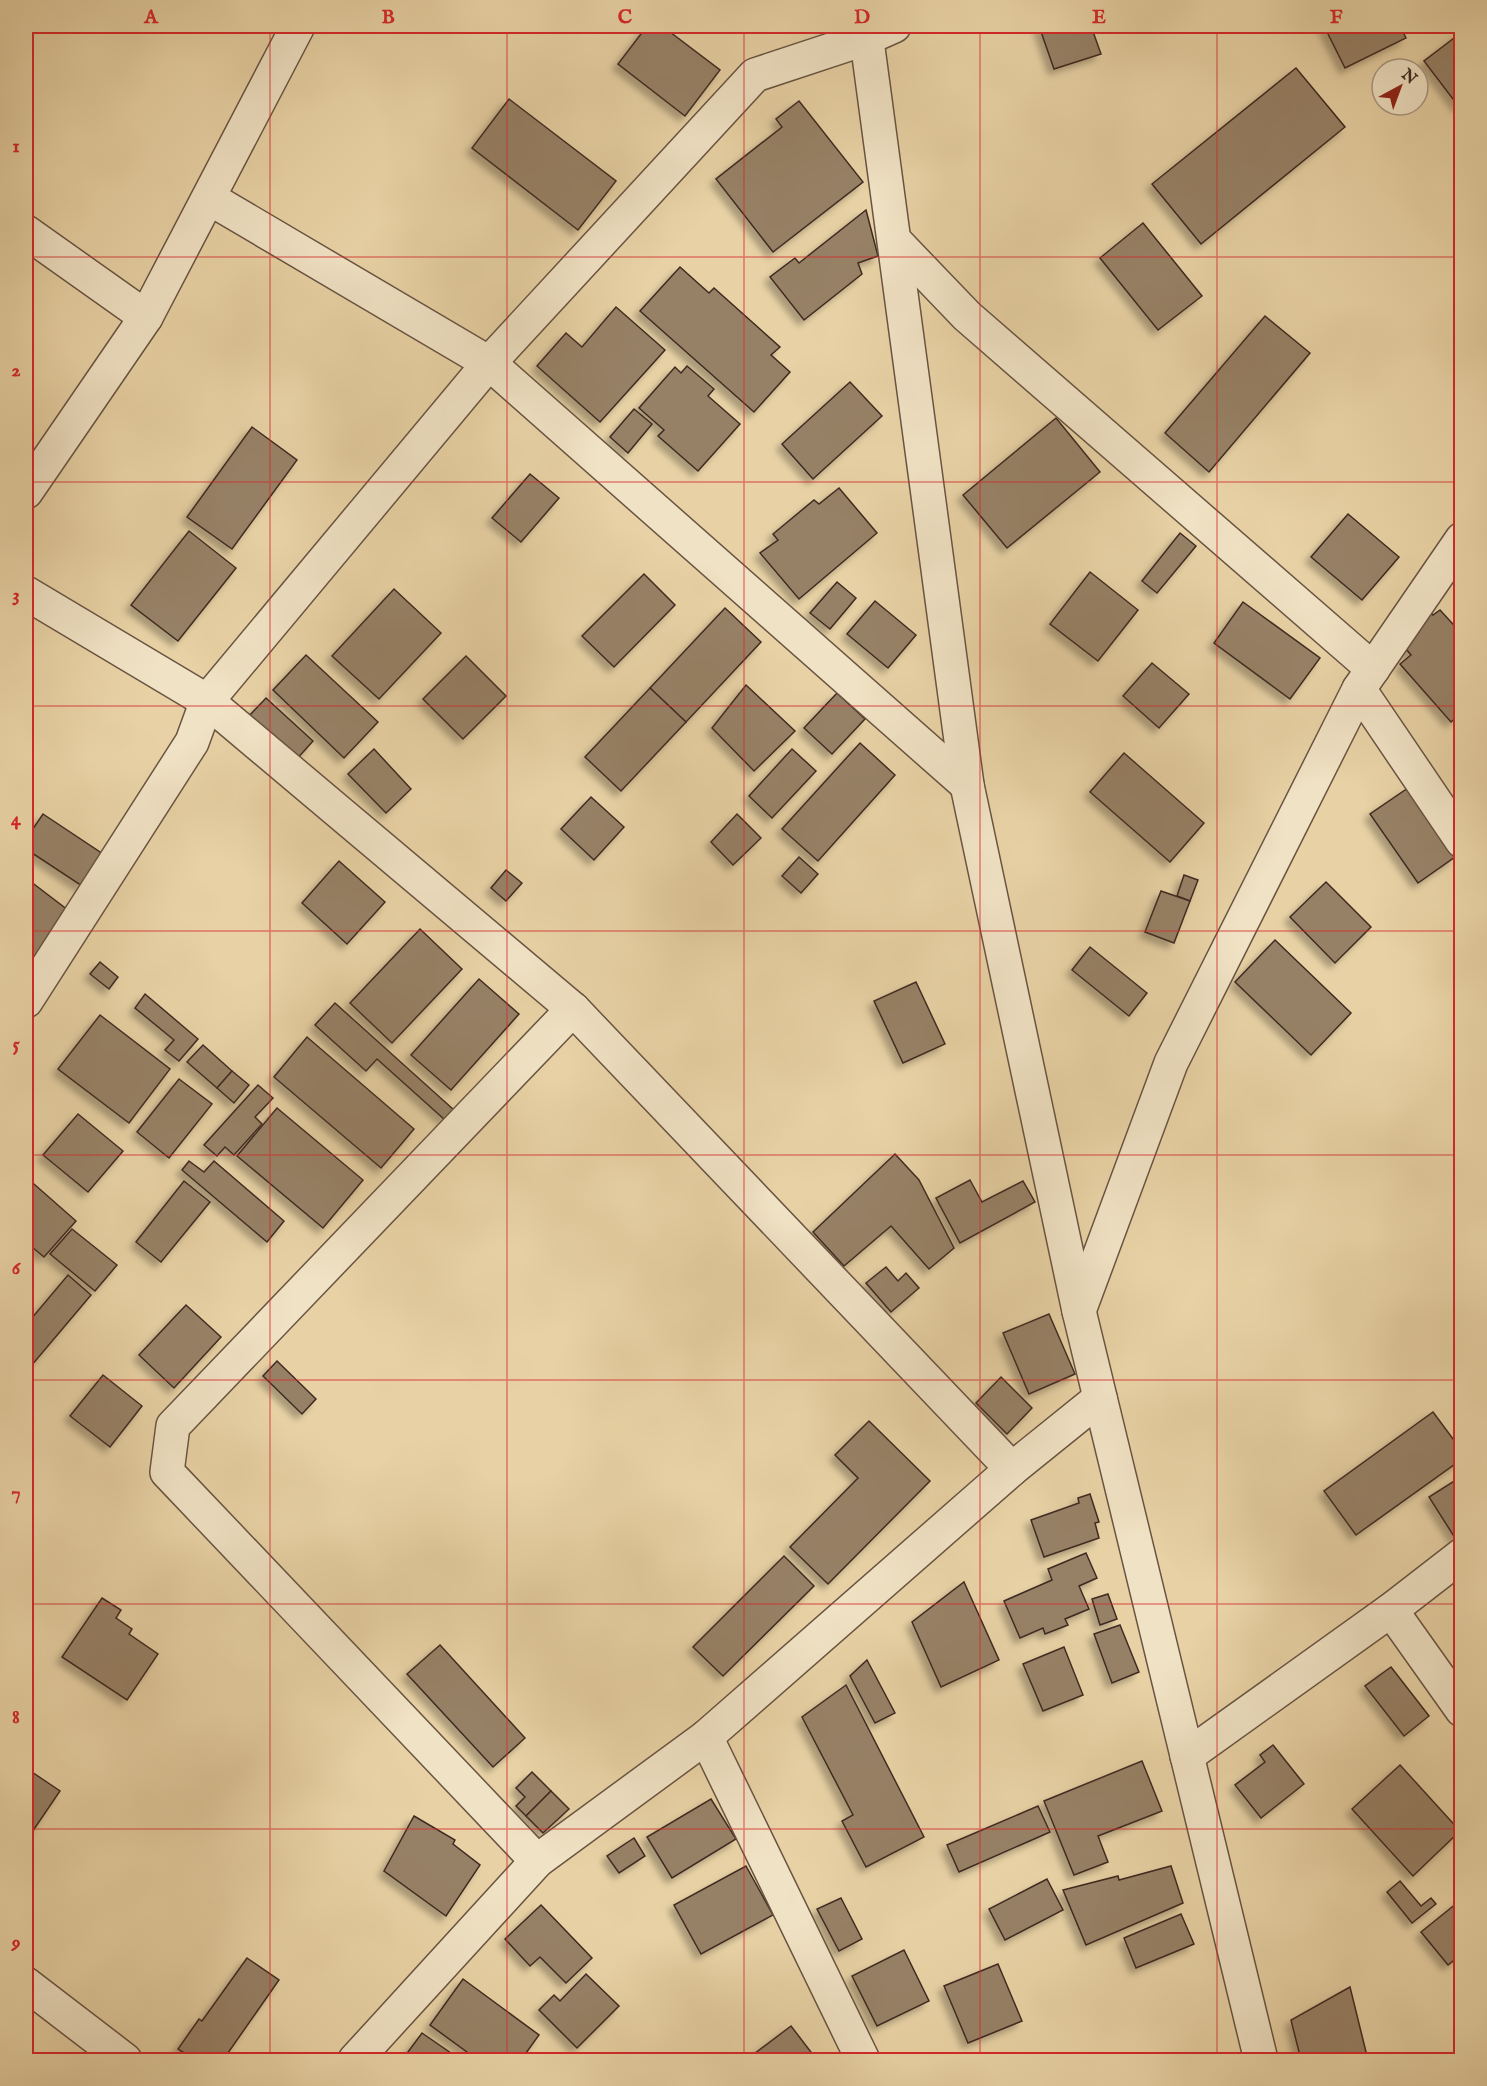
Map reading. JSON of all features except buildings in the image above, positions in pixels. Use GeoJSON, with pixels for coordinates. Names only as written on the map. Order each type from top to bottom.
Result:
{"type":"FeatureCollection","features":[{"type":"Feature","properties":{"kind":"street"},"geometry":{"type":"LineString","coordinates":[[26,492],[146,317],[298,26]]}},
{"type":"Feature","properties":{"kind":"street"},"geometry":{"type":"LineString","coordinates":[[26,1001],[192,741],[207,701],[489,363],[755,75],[875,30],[895,241],[967,785],[1079,1311],[1262,2061]]}},
{"type":"Feature","properties":{"kind":"street"},"geometry":{"type":"LineString","coordinates":[[209,198],[489,363],[967,785]]}},
{"type":"Feature","properties":{"kind":"street"},"geometry":{"type":"LineString","coordinates":[[26,232],[146,317]]}},
{"type":"Feature","properties":{"kind":"street"},"geometry":{"type":"LineString","coordinates":[[895,241],[967,316],[1366,679],[1461,841]]}},
{"type":"Feature","properties":{"kind":"street"},"geometry":{"type":"LineString","coordinates":[[1079,1311],[1171,1063],[1366,679],[1461,539]]}},
{"type":"Feature","properties":{"kind":"street"},"geometry":{"type":"LineString","coordinates":[[26,593],[207,701],[573,1009],[1012,1469]]}},
{"type":"Feature","properties":{"kind":"street"},"geometry":{"type":"LineString","coordinates":[[537,1861],[167,1472],[173,1426],[573,1009]]}},
{"type":"Feature","properties":{"kind":"street"},"geometry":{"type":"LineString","coordinates":[[355,2061],[537,1861],[706,1737],[1012,1469],[1100,1398]]}},
{"type":"Feature","properties":{"kind":"street"},"geometry":{"type":"LineString","coordinates":[[1187,1756],[1391,1610],[1461,1555]]}},
{"type":"Feature","properties":{"kind":"street"},"geometry":{"type":"LineString","coordinates":[[1391,1610],[1461,1710]]}},
{"type":"Feature","properties":{"kind":"street"},"geometry":{"type":"LineString","coordinates":[[706,1737],[863,2061]]}},
{"type":"Feature","properties":{"kind":"street"},"geometry":{"type":"LineString","coordinates":[[26,1984],[125,2061]]}}]}
